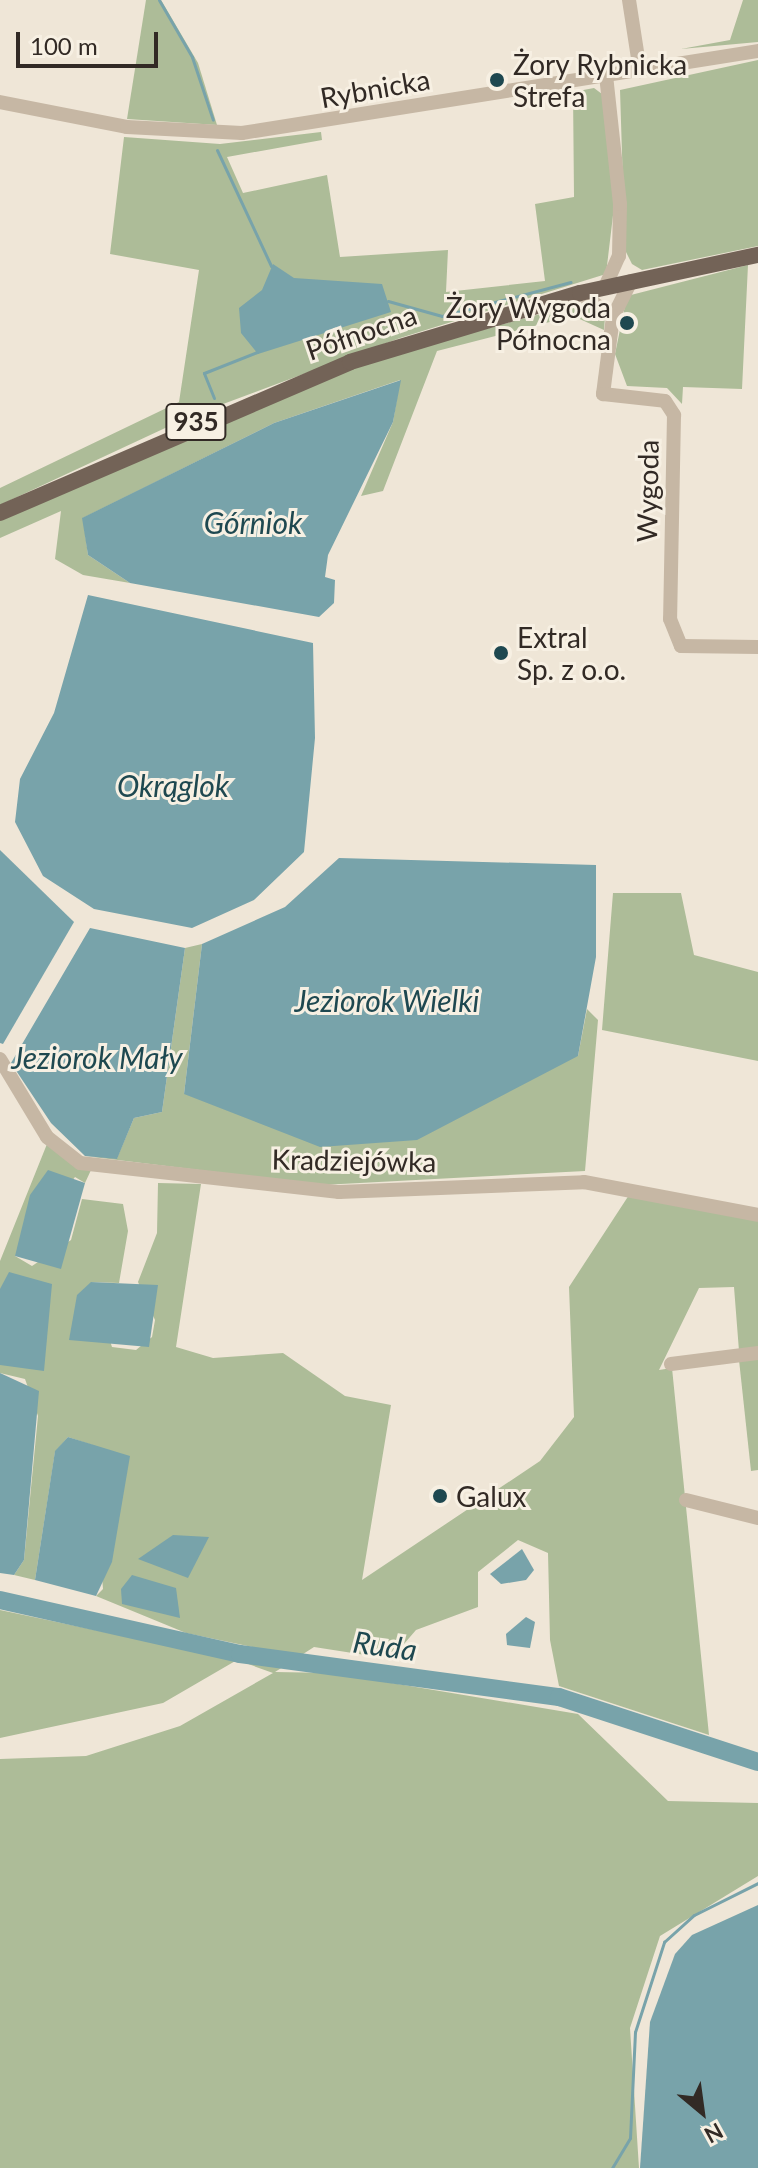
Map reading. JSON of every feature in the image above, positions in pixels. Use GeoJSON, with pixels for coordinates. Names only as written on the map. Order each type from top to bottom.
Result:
{"type":"FeatureCollection","features":[{"type":"Feature","properties":{"kind":"main road","name":"Północna"},"geometry":{"type":"LineString","coordinates":[[0,513],[293,383],[580,293],[758,255]]}},
{"type":"Feature","properties":{"kind":"street"},"geometry":{"type":"LineString","coordinates":[[629,0],[640,71]]}},
{"type":"Feature","properties":{"kind":"street","name":"Rybnicka"},"geometry":{"type":"LineString","coordinates":[[0,102],[127,127],[239,133],[758,51]]}},
{"type":"Feature","properties":{"kind":"street"},"geometry":{"type":"LineString","coordinates":[[605,287],[619,256],[606,76]]}},
{"type":"Feature","properties":{"kind":"street"},"geometry":{"type":"LineString","coordinates":[[619,256],[636,279]]}},
{"type":"Feature","properties":{"kind":"street","name":"Wygoda"},"geometry":{"type":"LineString","coordinates":[[636,279],[613,317],[603,394],[665,401],[674,415],[670,619],[681,646],[758,647]]}},
{"type":"Feature","properties":{"kind":"street"},"geometry":{"type":"LineString","coordinates":[[580,293],[613,317]]}},
{"type":"Feature","properties":{"kind":"street","name":"Kradziejówka"},"geometry":{"type":"LineString","coordinates":[[0,1059],[47,1137],[80,1163],[339,1192],[584,1182],[758,1215]]}},
{"type":"Feature","properties":{"kind":"street"},"geometry":{"type":"LineString","coordinates":[[671,1364],[758,1353]]}},
{"type":"Feature","properties":{"kind":"street"},"geometry":{"type":"LineString","coordinates":[[686,1500],[758,1518]]}},
{"type":"Feature","properties":{"kind":"green space"},"geometry":{"type":"Polygon","coordinates":[[[146,0],[161,0],[198,63],[217,125],[127,119],[146,0]]]}},
{"type":"Feature","properties":{"kind":"green space"},"geometry":{"type":"Polygon","coordinates":[[[743,0],[758,0],[758,42],[681,49],[730,40],[743,0]]]}},
{"type":"Feature","properties":{"kind":"green space"},"geometry":{"type":"Polygon","coordinates":[[[758,60],[758,246],[642,270],[632,264],[625,250],[620,90],[758,60]]]}},
{"type":"Feature","properties":{"kind":"green space"},"geometry":{"type":"Polygon","coordinates":[[[594,88],[602,94],[614,207],[606,274],[400,338],[191,416],[0,505],[0,488],[179,402],[199,270],[110,254],[124,137],[220,144],[321,132],[322,140],[227,157],[243,193],[327,175],[340,257],[448,250],[446,292],[545,281],[535,204],[574,197],[573,92],[594,88]]]}},
{"type":"Feature","properties":{"kind":"green space"},"geometry":{"type":"Polygon","coordinates":[[[748,265],[742,389],[683,387],[682,404],[667,388],[627,386],[615,354],[627,296],[748,265]]]}},
{"type":"Feature","properties":{"kind":"green space"},"geometry":{"type":"Polygon","coordinates":[[[580,303],[605,317],[604,330],[573,316],[437,351],[383,491],[361,496],[393,422],[400,380],[274,423],[83,518],[88,555],[130,583],[83,575],[55,559],[61,511],[0,538],[0,520],[348,367],[580,303]]]}},
{"type":"Feature","properties":{"kind":"green space"},"geometry":{"type":"Polygon","coordinates":[[[613,893],[681,893],[694,955],[758,972],[758,1061],[602,1030],[613,893]]]}},
{"type":"Feature","properties":{"kind":"green space"},"geometry":{"type":"Polygon","coordinates":[[[202,944],[184,1094],[578,1056],[587,1009],[598,1020],[585,1171],[322,1185],[85,1156],[117,1158],[134,1118],[162,1112],[185,948],[202,944]]]}},
{"type":"Feature","properties":{"kind":"green space"},"geometry":{"type":"Polygon","coordinates":[[[47,1144],[91,1170],[85,1183],[75,1177],[15,1256],[32,1266],[71,1240],[82,1199],[123,1204],[128,1231],[119,1283],[91,1282],[112,1347],[136,1350],[152,1337],[155,1320],[138,1282],[157,1233],[158,1183],[201,1184],[176,1347],[213,1358],[283,1353],[345,1396],[391,1405],[362,1580],[540,1461],[574,1417],[569,1287],[629,1195],[758,1221],[758,1349],[739,1351],[734,1287],[699,1288],[659,1370],[672,1368],[709,1735],[559,1686],[550,1640],[548,1553],[518,1540],[478,1572],[478,1607],[416,1630],[391,1659],[314,1647],[275,1672],[332,1673],[578,1714],[668,1801],[758,1803],[758,1876],[660,1936],[630,2028],[639,2168],[0,2168],[0,1759],[86,1756],[180,1726],[273,1673],[237,1660],[262,1649],[186,1633],[96,1596],[103,1589],[92,1445],[68,1437],[55,1452],[35,1580],[14,1575],[24,1560],[38,1416],[25,1379],[0,1373],[0,1261],[47,1144]]]}},
{"type":"Feature","properties":{"kind":"green space"},"geometry":{"type":"Polygon","coordinates":[[[758,1358],[758,1470],[751,1471],[739,1360],[758,1358]]]}},
{"type":"Feature","properties":{"kind":"green space"},"geometry":{"type":"Polygon","coordinates":[[[0,1610],[237,1660],[163,1703],[0,1738],[0,1610]]]}},
{"type":"Feature","properties":{"kind":"water"},"geometry":{"type":"Polygon","coordinates":[[[273,264],[294,278],[382,284],[391,312],[258,354],[241,333],[239,308],[262,290],[273,264]]]}},
{"type":"Feature","properties":{"kind":"water","name":"Górniok"},"geometry":{"type":"Polygon","coordinates":[[[401,380],[393,422],[328,555],[325,577],[335,580],[334,603],[319,617],[130,583],[88,555],[82,518],[274,423],[401,380]]]}},
{"type":"Feature","properties":{"kind":"water","name":"Okrąglok"},"geometry":{"type":"Polygon","coordinates":[[[88,595],[313,643],[315,738],[304,852],[254,900],[192,928],[94,909],[43,876],[15,822],[20,779],[54,713],[88,595]]]}},
{"type":"Feature","properties":{"kind":"water"},"geometry":{"type":"Polygon","coordinates":[[[0,850],[74,922],[3,1044],[0,1043],[0,850]]]}},
{"type":"Feature","properties":{"kind":"water","name":"Jeziorok Wielki"},"geometry":{"type":"Polygon","coordinates":[[[339,858],[596,865],[596,957],[578,1056],[417,1140],[320,1147],[184,1094],[202,944],[285,907],[339,858]]]}},
{"type":"Feature","properties":{"kind":"water","name":"Jeziorok Mały"},"geometry":{"type":"Polygon","coordinates":[[[90,928],[185,948],[162,1112],[134,1118],[117,1159],[85,1156],[51,1123],[11,1063],[90,928]]]}},
{"type":"Feature","properties":{"kind":"water"},"geometry":{"type":"Polygon","coordinates":[[[48,1170],[85,1183],[61,1269],[15,1256],[30,1195],[48,1170]]]}},
{"type":"Feature","properties":{"kind":"water"},"geometry":{"type":"Polygon","coordinates":[[[9,1272],[52,1284],[44,1371],[0,1365],[0,1289],[9,1272]]]}},
{"type":"Feature","properties":{"kind":"water"},"geometry":{"type":"Polygon","coordinates":[[[91,1282],[158,1285],[149,1347],[69,1340],[77,1295],[91,1282]]]}},
{"type":"Feature","properties":{"kind":"water"},"geometry":{"type":"Polygon","coordinates":[[[0,1373],[39,1391],[24,1560],[14,1575],[0,1573],[0,1373]]]}},
{"type":"Feature","properties":{"kind":"water"},"geometry":{"type":"Polygon","coordinates":[[[68,1437],[130,1456],[112,1562],[96,1596],[35,1580],[55,1451],[68,1437]]]}},
{"type":"Feature","properties":{"kind":"water"},"geometry":{"type":"Polygon","coordinates":[[[173,1535],[209,1537],[188,1578],[138,1559],[173,1535]]]}},
{"type":"Feature","properties":{"kind":"water"},"geometry":{"type":"Polygon","coordinates":[[[522,1549],[534,1570],[526,1580],[501,1584],[490,1574],[522,1549]]]}},
{"type":"Feature","properties":{"kind":"water"},"geometry":{"type":"Polygon","coordinates":[[[132,1575],[176,1588],[180,1618],[122,1604],[121,1589],[132,1575]]]}},
{"type":"Feature","properties":{"kind":"water"},"geometry":{"type":"Polygon","coordinates":[[[526,1617],[535,1622],[530,1648],[507,1645],[506,1634],[526,1617]]]}},
{"type":"Feature","properties":{"kind":"water"},"geometry":{"type":"Polygon","coordinates":[[[758,1905],[758,2168],[640,2168],[650,2022],[675,1954],[692,1935],[758,1905]]]}},
{"type":"Feature","properties":{"kind":"waterway"},"geometry":{"type":"LineString","coordinates":[[159,0],[192,57],[213,120]]}},
{"type":"Feature","properties":{"kind":"waterway"},"geometry":{"type":"LineString","coordinates":[[217,150],[271,266]]}},
{"type":"Feature","properties":{"kind":"waterway"},"geometry":{"type":"LineString","coordinates":[[388,301],[442,316],[571,282]]}},
{"type":"Feature","properties":{"kind":"waterway"},"geometry":{"type":"LineString","coordinates":[[214,398],[204,373],[257,352]]}},
{"type":"Feature","properties":{"kind":"waterway","name":"Ruda"},"geometry":{"type":"LineString","coordinates":[[0,1600],[240,1654],[559,1697],[758,1762]]}},
{"type":"Feature","properties":{"kind":"waterway"},"geometry":{"type":"LineString","coordinates":[[612,2168],[630,2138],[635,2032],[664,1942],[694,1915],[758,1883]]}},
{"type":"Feature","properties":{"kind":"place","name":"Żory Rybnicka Strefa"},"geometry":{"type":"Point","coordinates":[497,80]}},
{"type":"Feature","properties":{"kind":"place","name":"Żory Wygoda Północna"},"geometry":{"type":"Point","coordinates":[627,323]}},
{"type":"Feature","properties":{"kind":"place","name":"Extral Sp. z o.o."},"geometry":{"type":"Point","coordinates":[501,653]}},
{"type":"Feature","properties":{"kind":"place","name":"Galux"},"geometry":{"type":"Point","coordinates":[440,1496]}}]}
